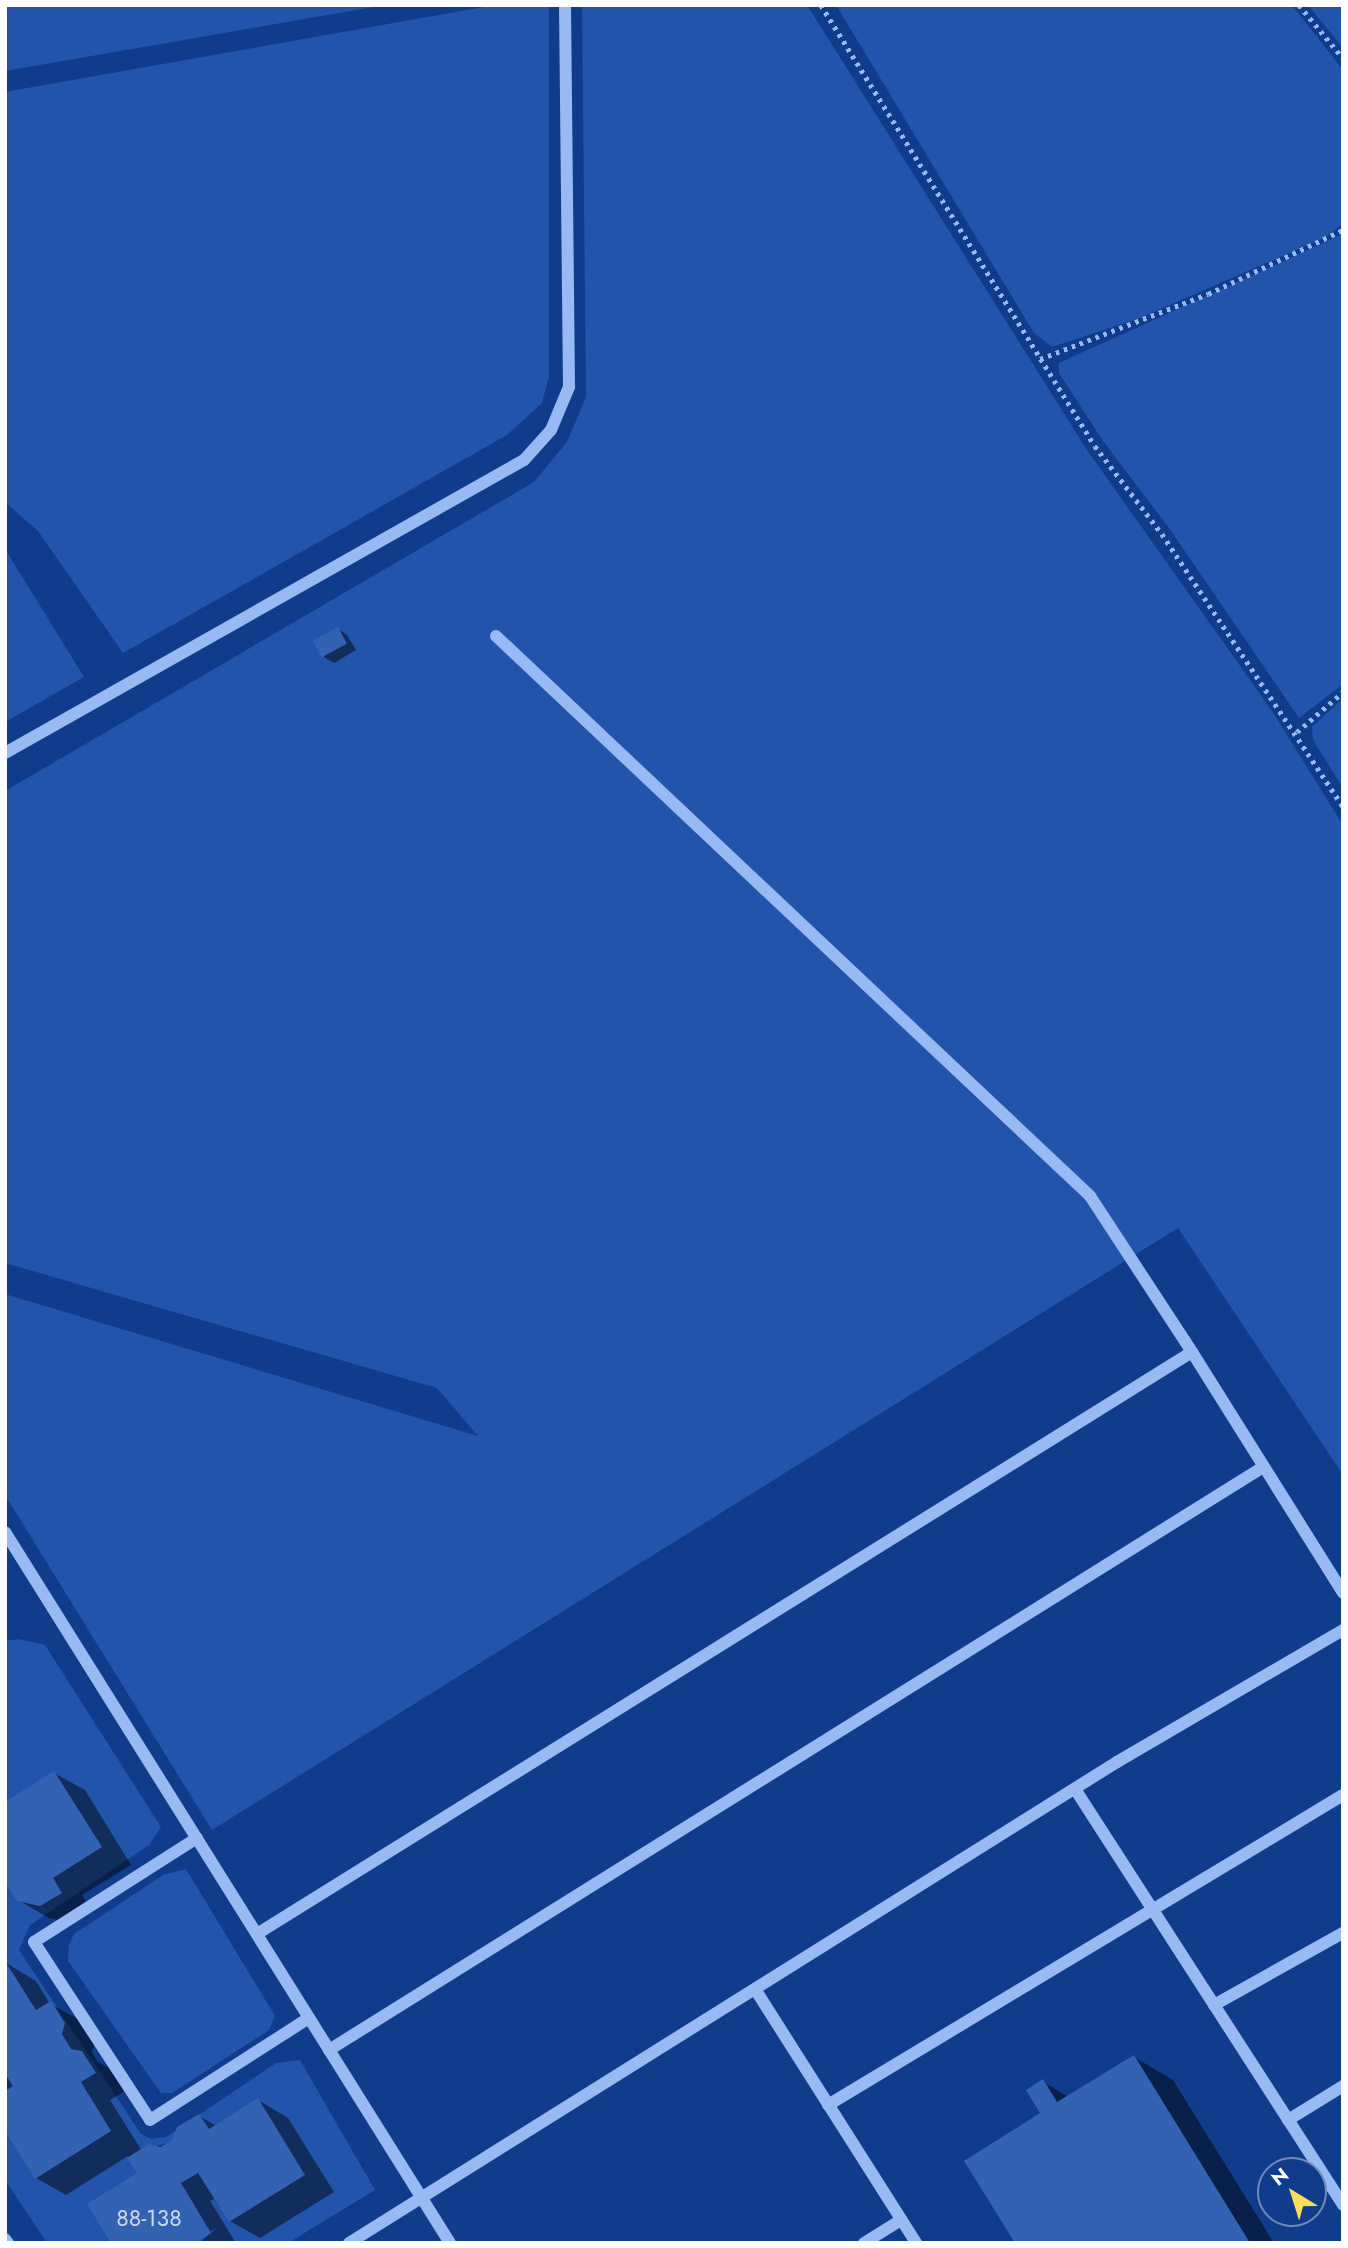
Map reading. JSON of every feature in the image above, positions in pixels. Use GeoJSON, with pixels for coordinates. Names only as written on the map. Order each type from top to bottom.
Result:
{"type":"FeatureCollection","features":[{"type":"Feature","properties":{"kind":"lane"},"geometry":{"type":"LineString","coordinates":[[5,753],[524,460],[551,430],[569,387],[565,5]]}},
{"type":"Feature","properties":{"kind":"lane"},"geometry":{"type":"LineString","coordinates":[[496,636],[1090,1196],[1192,1352],[1343,1593]]}},
{"type":"Feature","properties":{"kind":"lane"},"geometry":{"type":"LineString","coordinates":[[257,1934],[1192,1352]]}},
{"type":"Feature","properties":{"kind":"lane"},"geometry":{"type":"LineString","coordinates":[[329,2050],[1263,1466]]}},
{"type":"Feature","properties":{"kind":"lane"},"geometry":{"type":"LineString","coordinates":[[5,1532],[450,2243]]}},
{"type":"Feature","properties":{"kind":"lane"},"geometry":{"type":"LineString","coordinates":[[349,2243],[1075,1789],[1343,1630]]}},
{"type":"Feature","properties":{"kind":"lane"},"geometry":{"type":"LineString","coordinates":[[1075,1789],[1343,2205]]}},
{"type":"Feature","properties":{"kind":"lane"},"geometry":{"type":"LineString","coordinates":[[828,2105],[1151,1908],[1343,1795]]}},
{"type":"Feature","properties":{"kind":"lane"},"geometry":{"type":"LineString","coordinates":[[197,1838],[34,1942],[150,2120],[309,2018]]}},
{"type":"Feature","properties":{"kind":"lane"},"geometry":{"type":"LineString","coordinates":[[1214,2005],[1343,1933]]}},
{"type":"Feature","properties":{"kind":"lane"},"geometry":{"type":"LineString","coordinates":[[755,1989],[916,2243]]}},
{"type":"Feature","properties":{"kind":"lane"},"geometry":{"type":"LineString","coordinates":[[1288,2120],[1343,2086]]}},
{"type":"Feature","properties":{"kind":"lane"},"geometry":{"type":"LineString","coordinates":[[864,2243],[901,2220]]}},
{"type":"Feature","properties":{"kind":"path"},"geometry":{"type":"LineString","coordinates":[[821,5],[1095,446],[1162,534],[1297,732],[1343,806]]}},
{"type":"Feature","properties":{"kind":"path"},"geometry":{"type":"LineString","coordinates":[[1299,5],[1343,58]]}},
{"type":"Feature","properties":{"kind":"path"},"geometry":{"type":"LineString","coordinates":[[1040,359],[1208,294],[1343,230]]}},
{"type":"Feature","properties":{"kind":"path"},"geometry":{"type":"LineString","coordinates":[[1297,732],[1343,692]]}},
{"type":"Feature","properties":{"kind":"shaded area"},"geometry":{"type":"Polygon","coordinates":[[[5,5],[385,5],[5,71],[5,5]]]}},
{"type":"Feature","properties":{"kind":"shaded area"},"geometry":{"type":"Polygon","coordinates":[[[495,5],[549,5],[549,377],[542,403],[507,435],[123,653],[38,531],[5,502],[5,92],[495,5]]]}},
{"type":"Feature","properties":{"kind":"shaded area"},"geometry":{"type":"Polygon","coordinates":[[[582,5],[807,5],[1087,450],[1272,711],[1343,825],[1343,1475],[1178,1228],[212,1830],[5,1495],[5,1294],[478,1436],[437,1388],[5,1263],[5,791],[534,482],[567,442],[586,397],[582,5]]]}},
{"type":"Feature","properties":{"kind":"shaded area"},"geometry":{"type":"Polygon","coordinates":[[[836,5],[1292,5],[1343,70],[1343,224],[1324,238],[1140,318],[1052,347],[1034,333],[836,5]]]}},
{"type":"Feature","properties":{"kind":"shaded area"},"geometry":{"type":"Polygon","coordinates":[[[1308,5],[1343,5],[1343,48],[1308,5]]]}},
{"type":"Feature","properties":{"kind":"shaded area"},"geometry":{"type":"Polygon","coordinates":[[[1343,234],[1343,684],[1299,718],[1169,528],[1103,441],[1059,373],[1059,363],[1343,234]]]}},
{"type":"Feature","properties":{"kind":"shaded area"},"geometry":{"type":"Polygon","coordinates":[[[5,549],[84,677],[5,722],[5,549]]]}},
{"type":"Feature","properties":{"kind":"shaded area"},"geometry":{"type":"Polygon","coordinates":[[[1343,698],[1343,788],[1313,740],[1312,727],[1343,698]]]}},
{"type":"Feature","properties":{"kind":"shaded area"},"geometry":{"type":"Polygon","coordinates":[[[19,1639],[45,1645],[161,1827],[149,1845],[30,1925],[19,1950],[141,2134],[151,2139],[166,2137],[276,2063],[300,2060],[375,2190],[288,2243],[47,2243],[5,2180],[5,1641],[19,1639]]]}},
{"type":"Feature","properties":{"kind":"shaded area"},"geometry":{"type":"Polygon","coordinates":[[[186,1869],[275,2016],[269,2030],[172,2093],[161,2093],[68,1961],[69,1945],[74,1934],[163,1875],[186,1869]]]}},
{"type":"Feature","properties":{"kind":"building"},"geometry":{"type":"Polygon","coordinates":[[[338,627],[347,644],[321,657],[312,641],[338,627]]]}},
{"type":"Feature","properties":{"kind":"building"},"geometry":{"type":"Polygon","coordinates":[[[54,1771],[102,1847],[53,1878],[62,1893],[40,1906],[17,1901],[5,1882],[5,1802],[54,1771]]]}},
{"type":"Feature","properties":{"kind":"building"},"geometry":{"type":"Polygon","coordinates":[[[5,1961],[36,2010],[51,2001],[65,2023],[62,2034],[71,2049],[82,2051],[96,2073],[81,2082],[111,2131],[35,2179],[5,2131],[5,2091],[13,2086],[5,2074],[5,1961]]]}},
{"type":"Feature","properties":{"kind":"building"},"geometry":{"type":"Polygon","coordinates":[[[1134,2055],[1250,2243],[1015,2243],[964,2161],[1040,2113],[1026,2090],[1043,2079],[1057,2102],[1134,2055]]]}},
{"type":"Feature","properties":{"kind":"building"},"geometry":{"type":"Polygon","coordinates":[[[258,2098],[305,2175],[229,2222],[198,2173],[181,2183],[211,2233],[195,2243],[111,2243],[87,2204],[137,2173],[127,2158],[149,2144],[160,2147],[172,2140],[177,2127],[199,2114],[209,2129],[258,2098]]]}}]}
